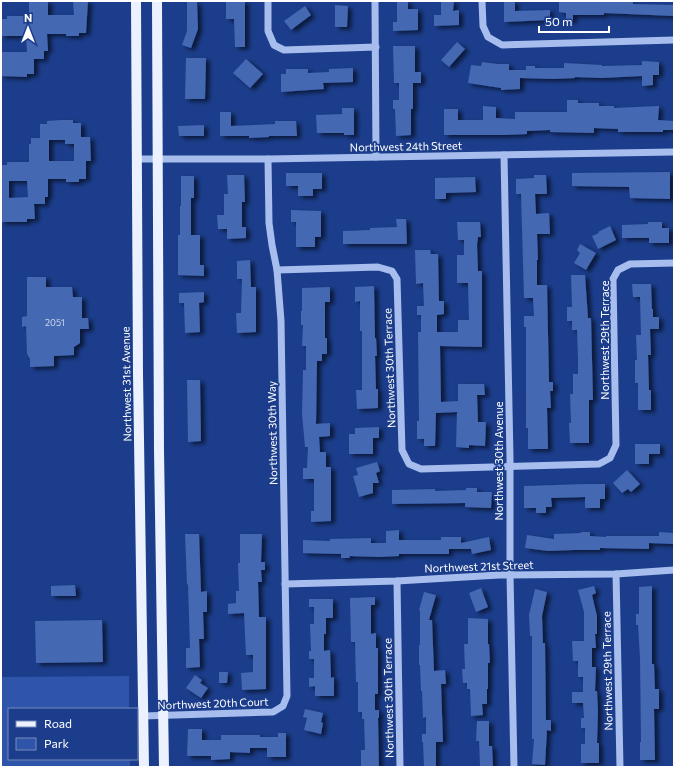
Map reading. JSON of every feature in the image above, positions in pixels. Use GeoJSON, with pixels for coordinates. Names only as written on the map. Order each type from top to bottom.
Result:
{"type":"FeatureCollection","features":[{"type":"Feature","properties":{"kind":"main road","name":"Northwest 31st Avenue"},"geometry":{"type":"LineString","coordinates":[[136,1],[138,374],[144,767]]}},
{"type":"Feature","properties":{"kind":"main road"},"geometry":{"type":"LineString","coordinates":[[157,1],[159,458],[164,767]]}},
{"type":"Feature","properties":{"kind":"street"},"geometry":{"type":"LineString","coordinates":[[268,1],[268,31],[274,45],[284,50],[376,47]]}},
{"type":"Feature","properties":{"kind":"street"},"geometry":{"type":"LineString","coordinates":[[376,1],[376,157]]}},
{"type":"Feature","properties":{"kind":"street"},"geometry":{"type":"LineString","coordinates":[[482,1],[482,26],[488,37],[502,45],[674,40]]}},
{"type":"Feature","properties":{"kind":"street","name":"Northwest 24th Street"},"geometry":{"type":"LineString","coordinates":[[137,159],[268,159],[674,152]]}},
{"type":"Feature","properties":{"kind":"street","name":"Northwest 30th Avenue"},"geometry":{"type":"LineString","coordinates":[[504,155],[514,767]]}},
{"type":"Feature","properties":{"kind":"street","name":"Northwest 30th Way"},"geometry":{"type":"LineString","coordinates":[[268,159],[269,223],[277,270],[281,321],[287,696],[283,706]]}},
{"type":"Feature","properties":{"kind":"street","name":"Northwest 29th Terrace"},"geometry":{"type":"LineString","coordinates":[[510,467],[600,464],[610,458],[616,445],[613,280],[618,270],[630,264],[674,263]]}},
{"type":"Feature","properties":{"kind":"street","name":"Northwest 30th Terrace"},"geometry":{"type":"LineString","coordinates":[[277,270],[378,267],[392,271],[398,279],[402,450],[409,464],[421,469],[510,467]]}},
{"type":"Feature","properties":{"kind":"street","name":"Northwest 21st Street"},"geometry":{"type":"LineString","coordinates":[[285,584],[397,581],[510,575],[616,574],[674,570]]}},
{"type":"Feature","properties":{"kind":"street","name":"Northwest 29th Terrace"},"geometry":{"type":"LineString","coordinates":[[616,574],[620,767]]}},
{"type":"Feature","properties":{"kind":"street","name":"Northwest 30th Terrace"},"geometry":{"type":"LineString","coordinates":[[397,581],[400,767]]}},
{"type":"Feature","properties":{"kind":"street","name":"Northwest 20th Court"},"geometry":{"type":"LineString","coordinates":[[143,716],[273,712],[283,706]]}},
{"type":"Feature","properties":{"kind":"green space"},"geometry":{"type":"Polygon","coordinates":[[[129,676],[129,708],[8,708],[8,760],[130,760],[130,767],[1,767],[1,677],[129,676]]]}},
{"type":"Feature","properties":{"kind":"building"},"geometry":{"type":"Polygon","coordinates":[[[29,1],[48,1],[48,15],[74,15],[73,1],[88,1],[86,33],[79,33],[79,36],[47,34],[48,51],[44,51],[44,59],[34,59],[34,74],[27,74],[27,77],[1,76],[1,52],[27,52],[26,36],[1,36],[1,19],[7,19],[7,16],[29,16],[29,1]]]}},
{"type":"Feature","properties":{"kind":"building"},"geometry":{"type":"Polygon","coordinates":[[[226,1],[245,1],[245,47],[235,47],[234,19],[226,19],[226,1]]]}},
{"type":"Feature","properties":{"kind":"building"},"geometry":{"type":"Polygon","coordinates":[[[397,1],[408,1],[408,9],[418,9],[418,30],[393,31],[393,22],[397,22],[397,1]]]}},
{"type":"Feature","properties":{"kind":"building"},"geometry":{"type":"Polygon","coordinates":[[[441,1],[454,1],[453,11],[459,10],[459,25],[434,26],[434,15],[441,15],[441,1]]]}},
{"type":"Feature","properties":{"kind":"building"},"geometry":{"type":"Polygon","coordinates":[[[504,1],[515,1],[515,11],[550,10],[550,20],[504,22],[504,1]]]}},
{"type":"Feature","properties":{"kind":"building"},"geometry":{"type":"Polygon","coordinates":[[[559,1],[616,1],[633,2],[633,4],[674,5],[674,16],[604,13],[604,15],[573,15],[573,21],[566,21],[566,13],[559,12],[559,1]]]}},
{"type":"Feature","properties":{"kind":"building"},"geometry":{"type":"Polygon","coordinates":[[[187,2],[197,2],[198,29],[191,48],[182,45],[187,31],[187,2]]]}},
{"type":"Feature","properties":{"kind":"building"},"geometry":{"type":"Polygon","coordinates":[[[335,5],[348,6],[347,27],[335,27],[335,5]]]}},
{"type":"Feature","properties":{"kind":"building"},"geometry":{"type":"Polygon","coordinates":[[[305,6],[311,15],[291,30],[284,21],[305,6]]]}},
{"type":"Feature","properties":{"kind":"building"},"geometry":{"type":"Polygon","coordinates":[[[457,42],[465,49],[449,67],[441,60],[457,42]]]}},
{"type":"Feature","properties":{"kind":"building"},"geometry":{"type":"Polygon","coordinates":[[[393,46],[415,46],[415,72],[421,72],[421,83],[413,83],[411,135],[396,136],[395,109],[393,109],[393,100],[399,100],[399,83],[394,83],[393,46]]]}},
{"type":"Feature","properties":{"kind":"building"},"geometry":{"type":"Polygon","coordinates":[[[186,58],[206,58],[205,99],[185,99],[186,58]]]}},
{"type":"Feature","properties":{"kind":"building"},"geometry":{"type":"Polygon","coordinates":[[[246,59],[263,74],[250,88],[233,73],[246,59]]]}},
{"type":"Feature","properties":{"kind":"building"},"geometry":{"type":"Polygon","coordinates":[[[642,61],[659,62],[659,75],[653,75],[653,85],[642,86],[642,76],[602,78],[575,77],[554,79],[520,78],[520,89],[501,90],[501,88],[468,83],[471,65],[481,66],[482,62],[509,64],[509,70],[526,70],[526,66],[535,66],[535,68],[564,68],[564,63],[602,66],[642,65],[642,61]]]}},
{"type":"Feature","properties":{"kind":"building"},"geometry":{"type":"Polygon","coordinates":[[[353,68],[353,82],[323,83],[324,89],[281,92],[281,74],[286,74],[286,69],[308,69],[308,73],[329,72],[329,69],[353,68]]]}},
{"type":"Feature","properties":{"kind":"building"},"geometry":{"type":"Polygon","coordinates":[[[567,100],[578,100],[578,103],[599,103],[599,106],[614,106],[614,108],[659,106],[658,120],[674,121],[674,130],[663,130],[663,132],[618,132],[618,129],[594,128],[594,133],[550,132],[550,130],[527,131],[527,134],[444,135],[444,109],[458,109],[458,120],[483,120],[483,106],[496,107],[496,118],[515,119],[515,112],[567,112],[567,100]]]}},
{"type":"Feature","properties":{"kind":"building"},"geometry":{"type":"Polygon","coordinates":[[[342,108],[354,108],[354,135],[344,135],[344,133],[317,133],[316,115],[342,114],[342,108]]]}},
{"type":"Feature","properties":{"kind":"building"},"geometry":{"type":"Polygon","coordinates":[[[220,112],[231,112],[231,126],[275,124],[275,121],[296,121],[297,136],[249,138],[249,136],[220,136],[220,112]]]}},
{"type":"Feature","properties":{"kind":"building"},"geometry":{"type":"Polygon","coordinates":[[[73,120],[73,123],[81,123],[81,137],[90,137],[91,161],[86,161],[86,179],[79,179],[79,182],[66,182],[66,179],[48,179],[48,197],[45,197],[45,204],[34,204],[35,219],[27,219],[27,222],[1,222],[1,165],[7,165],[7,162],[29,162],[29,144],[31,144],[31,138],[40,138],[40,124],[47,124],[47,121],[73,120]],[[49,140],[49,161],[74,161],[74,144],[65,144],[65,140],[49,140]],[[9,181],[9,198],[28,197],[27,181],[9,181]]]}},
{"type":"Feature","properties":{"kind":"building"},"geometry":{"type":"Polygon","coordinates":[[[204,125],[204,136],[179,136],[178,126],[204,125]]]}},
{"type":"Feature","properties":{"kind":"building"},"geometry":{"type":"Polygon","coordinates":[[[670,172],[670,199],[630,198],[629,187],[572,186],[572,173],[670,172]]]}},
{"type":"Feature","properties":{"kind":"building"},"geometry":{"type":"Polygon","coordinates":[[[286,173],[322,173],[322,189],[313,189],[313,196],[298,196],[298,186],[286,186],[286,173]]]}},
{"type":"Feature","properties":{"kind":"building"},"geometry":{"type":"Polygon","coordinates":[[[227,175],[244,175],[245,202],[242,202],[242,227],[246,227],[246,238],[227,239],[227,229],[218,229],[217,215],[224,215],[224,194],[228,194],[227,175]]]}},
{"type":"Feature","properties":{"kind":"building"},"geometry":{"type":"Polygon","coordinates":[[[534,175],[546,175],[547,194],[535,194],[536,214],[549,213],[550,234],[537,234],[537,285],[547,285],[549,382],[553,382],[553,391],[550,391],[551,408],[547,408],[548,449],[528,449],[528,428],[526,428],[526,327],[524,327],[524,316],[534,316],[533,298],[524,298],[521,194],[516,194],[516,179],[534,178],[534,175]]]}},
{"type":"Feature","properties":{"kind":"building"},"geometry":{"type":"Polygon","coordinates":[[[181,176],[194,176],[194,198],[191,198],[191,235],[200,235],[200,265],[204,265],[204,276],[178,275],[178,235],[180,235],[181,176]]]}},
{"type":"Feature","properties":{"kind":"building"},"geometry":{"type":"Polygon","coordinates":[[[475,177],[476,192],[446,193],[446,199],[435,199],[435,178],[475,177]]]}},
{"type":"Feature","properties":{"kind":"building"},"geometry":{"type":"Polygon","coordinates":[[[291,210],[321,211],[321,237],[315,237],[315,247],[296,247],[296,222],[291,222],[291,210]]]}},
{"type":"Feature","properties":{"kind":"building"},"geometry":{"type":"Polygon","coordinates":[[[396,219],[406,219],[407,244],[343,244],[343,231],[397,227],[396,219]]]}},
{"type":"Feature","properties":{"kind":"building"},"geometry":{"type":"Polygon","coordinates":[[[457,222],[480,222],[481,237],[478,237],[477,245],[478,271],[482,271],[482,347],[440,346],[441,402],[458,401],[458,384],[484,384],[485,395],[477,395],[478,422],[486,422],[485,446],[469,445],[469,448],[456,447],[457,412],[436,413],[435,446],[424,446],[424,439],[417,439],[417,421],[419,421],[418,332],[421,332],[421,315],[417,315],[417,306],[424,306],[423,283],[416,284],[415,250],[430,250],[431,254],[438,254],[439,301],[444,301],[444,314],[437,315],[437,332],[458,332],[458,320],[469,320],[468,283],[457,283],[457,255],[464,255],[464,240],[458,240],[457,222]]]}},
{"type":"Feature","properties":{"kind":"building"},"geometry":{"type":"Polygon","coordinates":[[[648,222],[662,222],[662,228],[669,228],[669,243],[649,243],[649,238],[622,238],[622,225],[648,224],[648,222]]]}},
{"type":"Feature","properties":{"kind":"building"},"geometry":{"type":"Polygon","coordinates":[[[610,226],[616,240],[598,249],[592,236],[610,226]]]}},
{"type":"Feature","properties":{"kind":"building"},"geometry":{"type":"Polygon","coordinates":[[[580,244],[596,253],[586,270],[574,263],[580,253],[577,250],[580,244]]]}},
{"type":"Feature","properties":{"kind":"building"},"geometry":{"type":"Polygon","coordinates":[[[250,260],[251,287],[256,287],[256,332],[237,333],[236,313],[241,313],[242,279],[237,279],[237,261],[250,260]]]}},
{"type":"Feature","properties":{"kind":"building"},"geometry":{"type":"Polygon","coordinates":[[[571,275],[585,275],[588,318],[591,318],[593,400],[589,400],[589,443],[570,443],[570,394],[573,394],[573,374],[578,374],[577,330],[572,330],[572,321],[567,321],[567,307],[572,307],[571,275]]]}},
{"type":"Feature","properties":{"kind":"building"},"geometry":{"type":"Polygon","coordinates":[[[27,277],[46,277],[46,287],[72,287],[73,297],[82,297],[82,318],[88,318],[89,329],[80,329],[80,343],[74,347],[74,355],[54,356],[54,366],[30,367],[30,359],[27,354],[26,326],[22,327],[22,317],[27,316],[27,277]]]}},
{"type":"Feature","properties":{"kind":"building"},"geometry":{"type":"Polygon","coordinates":[[[632,284],[651,284],[653,317],[659,317],[659,329],[650,329],[651,355],[648,355],[651,410],[638,410],[638,383],[635,383],[635,360],[637,360],[636,335],[641,335],[640,297],[633,297],[632,284]]]}},
{"type":"Feature","properties":{"kind":"building"},"geometry":{"type":"Polygon","coordinates":[[[374,286],[375,338],[377,356],[375,356],[376,389],[378,389],[378,408],[357,409],[356,390],[362,390],[362,331],[360,331],[360,301],[355,302],[355,287],[374,286]]]}},
{"type":"Feature","properties":{"kind":"building"},"geometry":{"type":"Polygon","coordinates":[[[330,287],[330,302],[325,302],[325,338],[327,338],[327,354],[322,354],[322,361],[317,361],[316,424],[330,423],[330,436],[319,437],[320,452],[326,452],[326,467],[331,467],[331,521],[311,522],[311,511],[314,511],[314,479],[303,479],[303,468],[307,468],[308,447],[305,447],[302,414],[303,370],[306,370],[306,346],[302,346],[302,288],[330,287]]]}},
{"type":"Feature","properties":{"kind":"building"},"geometry":{"type":"Polygon","coordinates":[[[204,292],[204,302],[199,303],[200,332],[185,333],[184,303],[179,303],[179,293],[204,292]]]}},
{"type":"Feature","properties":{"kind":"building"},"geometry":{"type":"Polygon","coordinates":[[[187,380],[200,380],[201,441],[188,442],[187,380]]]}},
{"type":"Feature","properties":{"kind":"building"},"geometry":{"type":"Polygon","coordinates":[[[379,427],[379,438],[373,438],[373,454],[349,454],[349,434],[355,434],[355,428],[379,427]]]}},
{"type":"Feature","properties":{"kind":"building"},"geometry":{"type":"Polygon","coordinates":[[[635,444],[660,444],[660,454],[649,454],[649,464],[635,464],[635,444]]]}},
{"type":"Feature","properties":{"kind":"building"},"geometry":{"type":"Polygon","coordinates":[[[377,462],[380,471],[376,473],[379,483],[373,483],[373,493],[359,497],[353,476],[358,475],[356,468],[377,462]]]}},
{"type":"Feature","properties":{"kind":"building"},"geometry":{"type":"Polygon","coordinates":[[[627,470],[640,484],[631,492],[628,489],[622,493],[613,483],[627,470]]]}},
{"type":"Feature","properties":{"kind":"building"},"geometry":{"type":"Polygon","coordinates":[[[605,484],[605,499],[600,499],[600,508],[585,508],[585,497],[551,498],[552,507],[546,507],[546,513],[536,513],[536,508],[524,508],[524,486],[605,484]]]}},
{"type":"Feature","properties":{"kind":"building"},"geometry":{"type":"Polygon","coordinates":[[[466,488],[477,488],[477,492],[492,492],[491,508],[465,507],[465,503],[392,504],[392,490],[435,489],[435,491],[466,490],[466,488]]]}},
{"type":"Feature","properties":{"kind":"building"},"geometry":{"type":"Polygon","coordinates":[[[399,530],[399,540],[441,540],[441,537],[461,537],[461,543],[489,537],[491,550],[472,554],[471,549],[449,549],[449,554],[399,554],[399,556],[379,557],[349,556],[350,558],[341,558],[341,554],[303,553],[303,540],[330,541],[330,539],[371,538],[371,543],[386,543],[386,531],[399,530]]]}},
{"type":"Feature","properties":{"kind":"building"},"geometry":{"type":"Polygon","coordinates":[[[590,532],[590,536],[606,537],[659,536],[659,532],[674,533],[674,544],[649,543],[649,549],[600,548],[600,550],[548,551],[525,548],[527,535],[554,539],[554,534],[590,532]]]}},
{"type":"Feature","properties":{"kind":"building"},"geometry":{"type":"Polygon","coordinates":[[[185,534],[199,534],[201,592],[207,591],[207,612],[203,612],[204,639],[199,639],[200,667],[186,668],[186,648],[190,648],[185,534]]]}},
{"type":"Feature","properties":{"kind":"building"},"geometry":{"type":"Polygon","coordinates":[[[240,534],[262,534],[261,562],[265,562],[265,570],[261,570],[262,582],[258,582],[259,617],[266,617],[266,689],[242,690],[241,673],[253,672],[253,655],[246,655],[244,613],[228,614],[228,604],[236,603],[236,591],[239,591],[238,563],[240,563],[240,534]]]}},
{"type":"Feature","properties":{"kind":"building"},"geometry":{"type":"Polygon","coordinates":[[[75,585],[76,596],[51,596],[51,586],[75,585]]]}},
{"type":"Feature","properties":{"kind":"building"},"geometry":{"type":"Polygon","coordinates":[[[594,586],[596,593],[592,595],[597,616],[597,634],[595,634],[596,648],[592,648],[592,667],[596,667],[595,691],[597,691],[597,743],[599,743],[599,763],[581,763],[581,744],[585,744],[585,728],[581,728],[581,718],[584,718],[583,703],[572,703],[572,692],[583,692],[583,677],[578,677],[578,661],[573,661],[572,641],[584,641],[584,612],[578,590],[594,586]]]}},
{"type":"Feature","properties":{"kind":"building"},"geometry":{"type":"Polygon","coordinates":[[[652,586],[652,664],[654,664],[655,689],[659,689],[659,709],[654,709],[655,760],[640,760],[640,658],[636,614],[639,614],[639,587],[652,586]]]}},
{"type":"Feature","properties":{"kind":"building"},"geometry":{"type":"Polygon","coordinates":[[[481,588],[488,607],[476,612],[469,593],[481,588]]]}},
{"type":"Feature","properties":{"kind":"building"},"geometry":{"type":"Polygon","coordinates":[[[535,589],[547,592],[542,616],[543,643],[545,643],[546,720],[551,720],[551,731],[547,730],[545,765],[532,764],[534,739],[532,739],[532,636],[530,636],[529,615],[535,589]]]}},
{"type":"Feature","properties":{"kind":"building"},"geometry":{"type":"Polygon","coordinates":[[[424,592],[436,595],[429,620],[432,620],[434,671],[445,670],[446,684],[441,684],[443,742],[436,742],[436,767],[424,767],[422,742],[422,734],[426,734],[426,717],[423,718],[419,665],[419,610],[424,592]]]}},
{"type":"Feature","properties":{"kind":"building"},"geometry":{"type":"Polygon","coordinates":[[[375,597],[375,605],[371,605],[371,634],[376,633],[376,648],[378,648],[378,694],[375,694],[375,710],[379,710],[379,767],[361,767],[361,750],[365,750],[364,719],[362,719],[362,712],[358,712],[358,682],[356,682],[355,642],[351,642],[350,598],[375,597]]]}},
{"type":"Feature","properties":{"kind":"building"},"geometry":{"type":"Polygon","coordinates":[[[309,599],[333,599],[333,618],[326,618],[324,651],[330,650],[331,678],[334,677],[334,696],[315,696],[315,686],[309,687],[309,678],[314,678],[314,659],[309,659],[309,651],[311,651],[310,624],[314,624],[314,607],[309,607],[309,599]]]}},
{"type":"Feature","properties":{"kind":"building"},"geometry":{"type":"Polygon","coordinates":[[[468,618],[488,619],[490,663],[488,663],[487,704],[482,704],[483,715],[471,716],[470,689],[467,689],[467,683],[463,683],[462,669],[465,669],[464,644],[468,644],[468,618]]]}},
{"type":"Feature","properties":{"kind":"building"},"geometry":{"type":"Polygon","coordinates":[[[102,620],[103,662],[36,663],[35,621],[102,620]]]}},
{"type":"Feature","properties":{"kind":"building"},"geometry":{"type":"Polygon","coordinates":[[[219,672],[228,672],[227,683],[219,683],[219,672]]]}},
{"type":"Feature","properties":{"kind":"building"},"geometry":{"type":"Polygon","coordinates":[[[195,675],[202,680],[200,683],[208,688],[201,698],[186,688],[195,675]]]}},
{"type":"Feature","properties":{"kind":"building"},"geometry":{"type":"Polygon","coordinates":[[[305,709],[323,713],[321,734],[304,730],[307,718],[303,717],[305,709]]]}},
{"type":"Feature","properties":{"kind":"building"},"geometry":{"type":"Polygon","coordinates":[[[477,721],[489,721],[489,746],[492,746],[493,766],[480,766],[479,741],[476,741],[477,721]]]}},
{"type":"Feature","properties":{"kind":"building"},"geometry":{"type":"Polygon","coordinates":[[[188,729],[202,729],[202,740],[221,740],[221,735],[260,735],[260,737],[278,737],[278,733],[286,733],[286,757],[267,757],[267,748],[250,748],[250,753],[230,752],[230,759],[211,760],[211,756],[187,756],[188,729]]]}}]}
